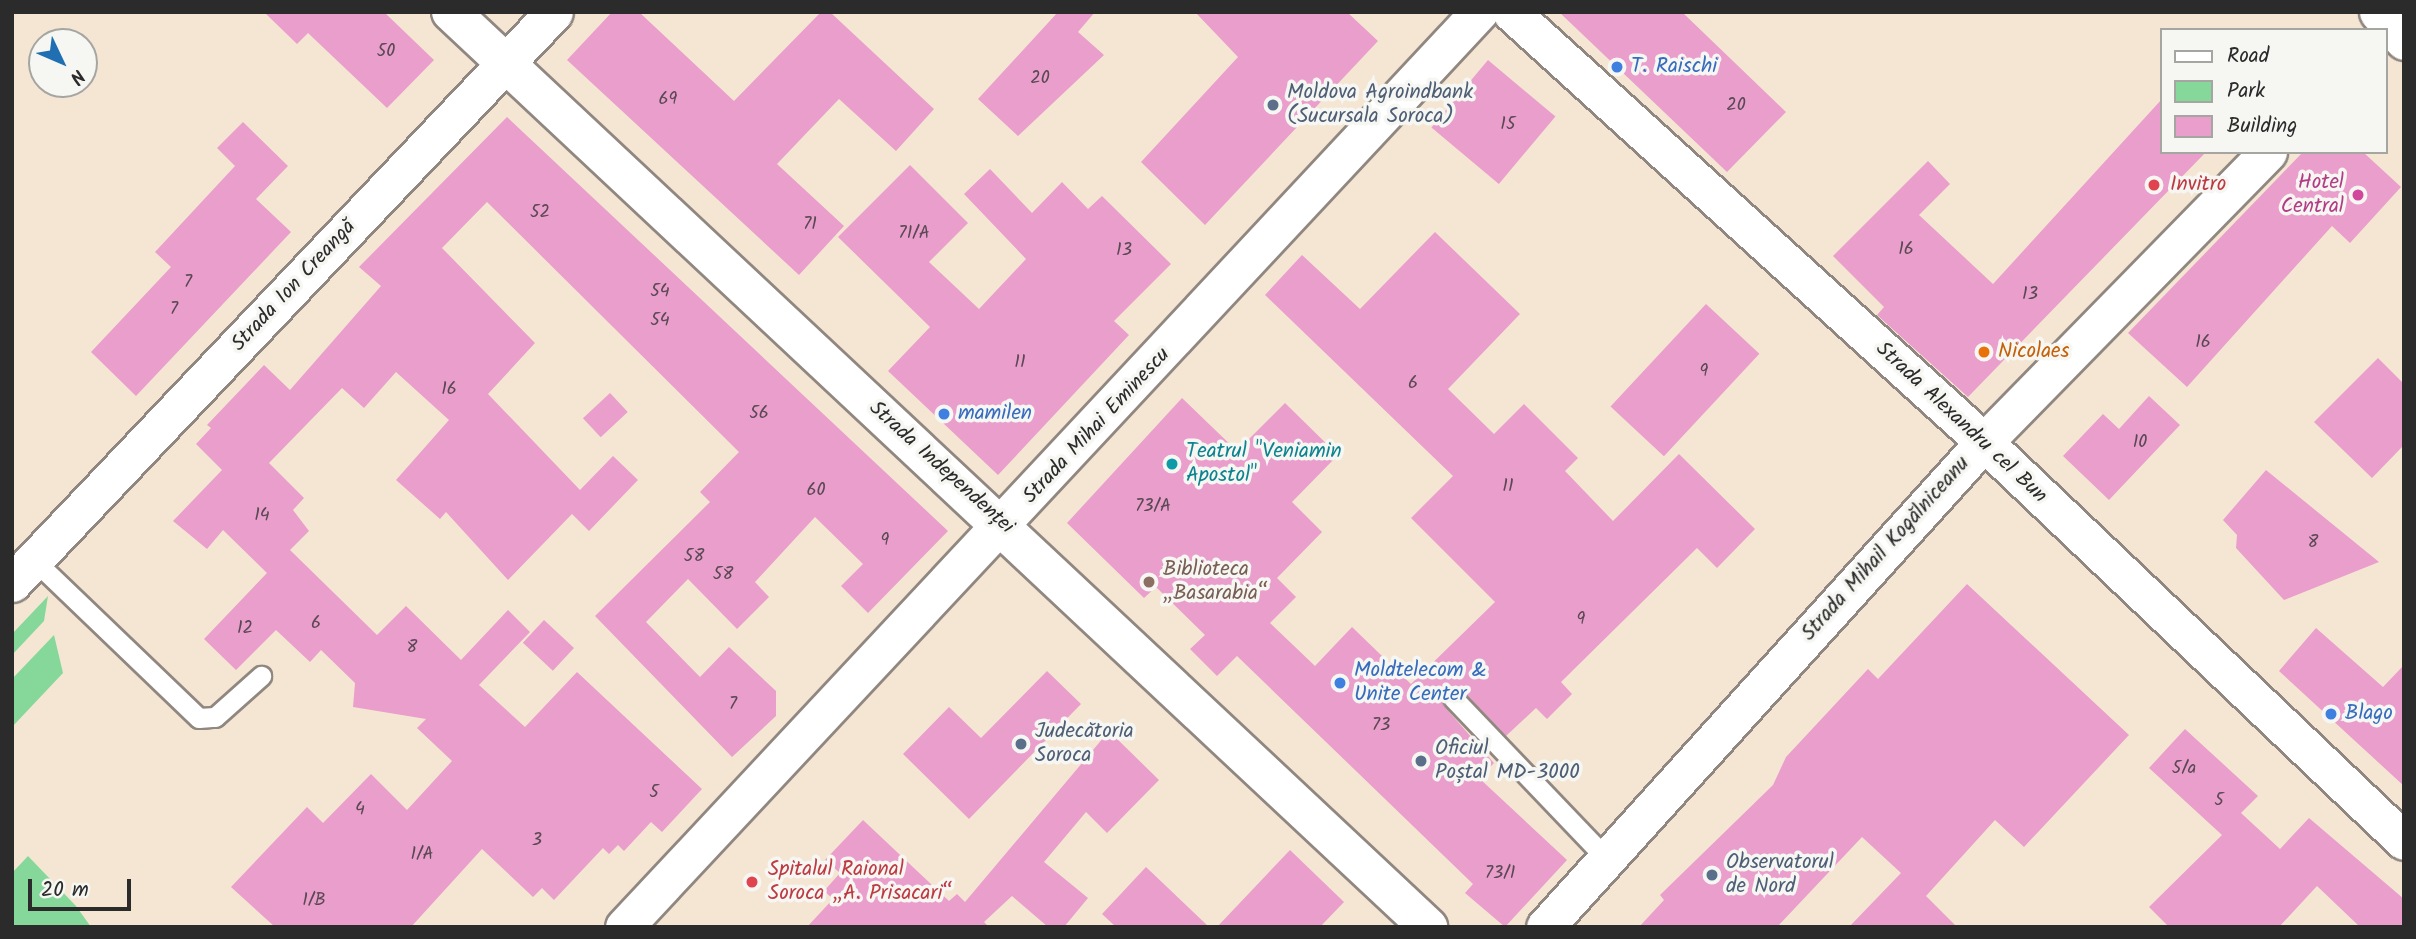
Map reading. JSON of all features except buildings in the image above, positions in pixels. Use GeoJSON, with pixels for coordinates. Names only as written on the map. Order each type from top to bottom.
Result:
{"type":"FeatureCollection","features":[{"type":"Feature","properties":{"kind":"main road","name":"Strada Independenței"},"geometry":{"type":"LineString","coordinates":[[451,12],[1004,526],[1427,927]]}},
{"type":"Feature","properties":{"kind":"street","name":"Strada Ion Creangă"},"geometry":{"type":"LineString","coordinates":[[23,571],[554,12]]}},
{"type":"Feature","properties":{"kind":"street","name":"Strada Mihai Eminescu"},"geometry":{"type":"LineString","coordinates":[[624,927],[1004,526],[1479,12]]}},
{"type":"Feature","properties":{"kind":"street","name":"Strada Alexandru cel Bun"},"geometry":{"type":"LineString","coordinates":[[1511,12],[1984,442],[2404,841]]}},
{"type":"Feature","properties":{"kind":"street","name":"Strada Mihail Kogălniceanu"},"geometry":{"type":"LineString","coordinates":[[1545,927],[1984,442],[2266,154]]}},
{"type":"Feature","properties":{"kind":"lane","name":"Strada Ion Creangă"},"geometry":{"type":"LineString","coordinates":[[23,571],[199,718],[215,717],[261,676]]}},
{"type":"Feature","properties":{"kind":"lane"},"geometry":{"type":"LineString","coordinates":[[1453,698],[1607,859]]}},
{"type":"Feature","properties":{"kind":"green space"},"geometry":{"type":"Polygon","coordinates":[[[48,596],[44,621],[12,655],[12,634],[48,596]]]}},
{"type":"Feature","properties":{"kind":"green space"},"geometry":{"type":"Polygon","coordinates":[[[54,635],[63,673],[12,727],[12,679],[54,635]]]}},
{"type":"Feature","properties":{"kind":"green space"},"geometry":{"type":"Polygon","coordinates":[[[28,856],[76,906],[91,927],[12,927],[12,873],[28,856]]]}},
{"type":"Feature","properties":{"kind":"place","name":"T. Raischi"},"geometry":{"type":"Point","coordinates":[1617,67]}},
{"type":"Feature","properties":{"kind":"place","name":"Moldova Agroindbank (Sucursala Soroca)"},"geometry":{"type":"Point","coordinates":[1273,105]}},
{"type":"Feature","properties":{"kind":"place","name":"Invitro"},"geometry":{"type":"Point","coordinates":[2154,185]}},
{"type":"Feature","properties":{"kind":"place","name":"Hotel Central"},"geometry":{"type":"Point","coordinates":[2358,195]}},
{"type":"Feature","properties":{"kind":"place","name":"Nicolaes"},"geometry":{"type":"Point","coordinates":[1984,352]}},
{"type":"Feature","properties":{"kind":"place","name":"mamilen"},"geometry":{"type":"Point","coordinates":[944,414]}},
{"type":"Feature","properties":{"kind":"place","name":"Teatrul \"Veniamin Apostol\""},"geometry":{"type":"Point","coordinates":[1172,464]}},
{"type":"Feature","properties":{"kind":"place","name":"Biblioteca „Basarabia“"},"geometry":{"type":"Point","coordinates":[1149,582]}},
{"type":"Feature","properties":{"kind":"place","name":"Moldtelecom & Unite Center"},"geometry":{"type":"Point","coordinates":[1340,683]}},
{"type":"Feature","properties":{"kind":"place","name":"Blago"},"geometry":{"type":"Point","coordinates":[2331,714]}},
{"type":"Feature","properties":{"kind":"place","name":"Judecătoria Soroca"},"geometry":{"type":"Point","coordinates":[1021,744]}},
{"type":"Feature","properties":{"kind":"place","name":"Oficiul Poștal MD-3000"},"geometry":{"type":"Point","coordinates":[1421,761]}},
{"type":"Feature","properties":{"kind":"place","name":"Observatorul de Nord"},"geometry":{"type":"Point","coordinates":[1712,875]}},
{"type":"Feature","properties":{"kind":"place","name":"Spitalul Raional Soroca „A. Prisacari“"},"geometry":{"type":"Point","coordinates":[752,882]}}]}
